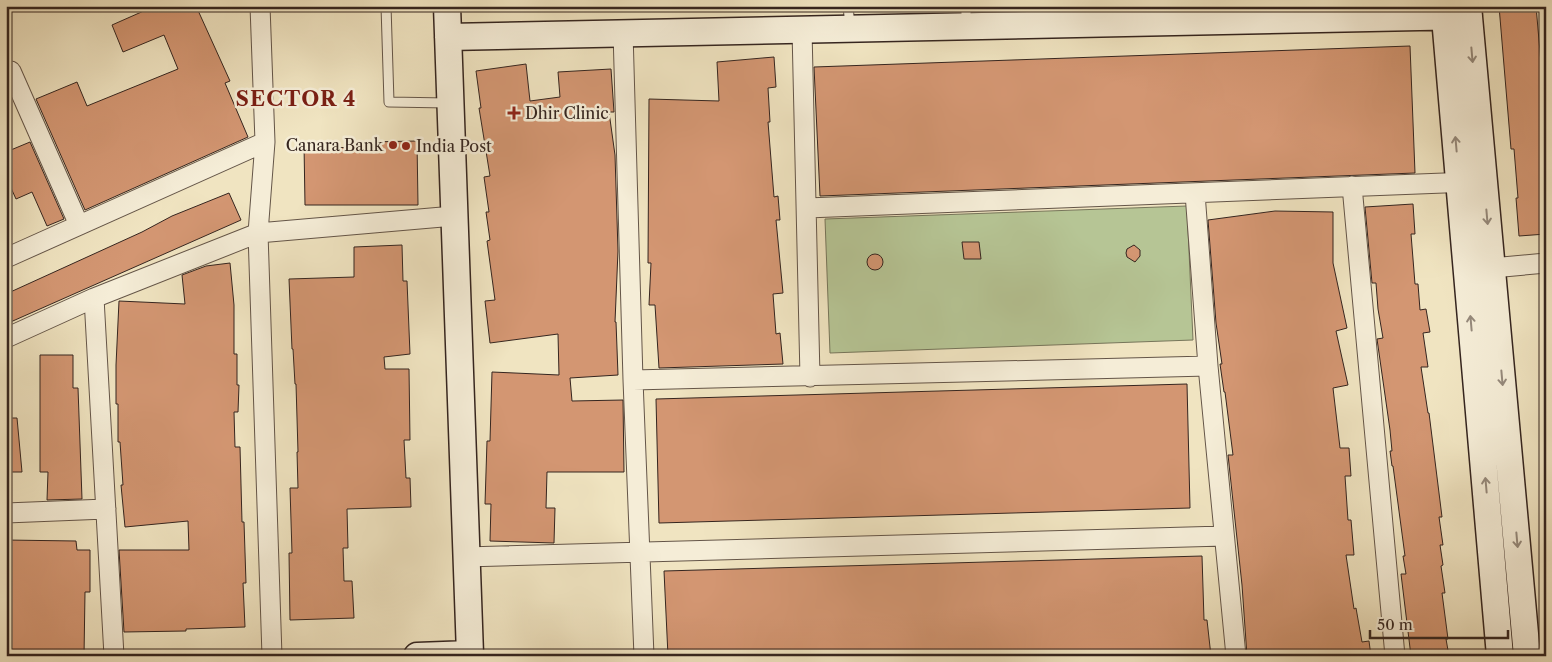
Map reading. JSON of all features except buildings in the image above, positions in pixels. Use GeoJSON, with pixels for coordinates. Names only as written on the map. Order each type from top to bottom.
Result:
{"type":"FeatureCollection","features":[{"type":"Feature","properties":{"kind":"street"},"geometry":{"type":"LineString","coordinates":[[260,6],[265,142],[258,233],[272,656]]}},
{"type":"Feature","properties":{"kind":"street"},"geometry":{"type":"LineString","coordinates":[[417,656],[471,655],[465,557],[447,6]]}},
{"type":"Feature","properties":{"kind":"street"},"geometry":{"type":"LineString","coordinates":[[448,37],[623,32],[802,30],[849,18],[1456,11],[1479,269],[1527,656]]}},
{"type":"Feature","properties":{"kind":"street"},"geometry":{"type":"LineString","coordinates":[[802,30],[810,377]]}},
{"type":"Feature","properties":{"kind":"street"},"geometry":{"type":"LineString","coordinates":[[623,32],[633,380],[644,656]]}},
{"type":"Feature","properties":{"kind":"street"},"geometry":{"type":"LineString","coordinates":[[11,71],[79,225]]}},
{"type":"Feature","properties":{"kind":"street"},"geometry":{"type":"LineString","coordinates":[[6,258],[265,142]]}},
{"type":"Feature","properties":{"kind":"street"},"geometry":{"type":"LineString","coordinates":[[807,208],[1471,182]]}},
{"type":"Feature","properties":{"kind":"street"},"geometry":{"type":"LineString","coordinates":[[1352,186],[1396,656]]}},
{"type":"Feature","properties":{"kind":"street"},"geometry":{"type":"LineString","coordinates":[[1195,193],[1208,366],[1236,656]]}},
{"type":"Feature","properties":{"kind":"street"},"geometry":{"type":"LineString","coordinates":[[6,338],[94,298],[258,233],[454,216]]}},
{"type":"Feature","properties":{"kind":"street"},"geometry":{"type":"LineString","coordinates":[[1479,269],[1546,263]]}},
{"type":"Feature","properties":{"kind":"street"},"geometry":{"type":"LineString","coordinates":[[1479,269],[1500,656]]}},
{"type":"Feature","properties":{"kind":"street"},"geometry":{"type":"LineString","coordinates":[[94,298],[114,656]]}},
{"type":"Feature","properties":{"kind":"street"},"geometry":{"type":"LineString","coordinates":[[633,380],[1208,366]]}},
{"type":"Feature","properties":{"kind":"street"},"geometry":{"type":"LineString","coordinates":[[6,513],[106,509]]}},
{"type":"Feature","properties":{"kind":"street"},"geometry":{"type":"LineString","coordinates":[[465,557],[1224,536]]}},
{"type":"Feature","properties":{"kind":"lane"},"geometry":{"type":"LineString","coordinates":[[386,6],[389,102],[450,103]]}},
{"type":"Feature","properties":{"kind":"green space"},"geometry":{"type":"Polygon","coordinates":[[[1187,206],[1193,340],[830,353],[825,219],[1187,206]]]}},
{"type":"Feature","properties":{"kind":"place","name":"Dhir Clinic"},"geometry":{"type":"Point","coordinates":[514,113]}},
{"type":"Feature","properties":{"kind":"place","name":"Canara Bank"},"geometry":{"type":"Point","coordinates":[393,145]}},
{"type":"Feature","properties":{"kind":"place","name":"India Post"},"geometry":{"type":"Point","coordinates":[406,146]}},
{"type":"Feature","properties":{"kind":"district","name":"SECTOR 4"},"geometry":{"type":"Point","coordinates":[296,99]}}]}
